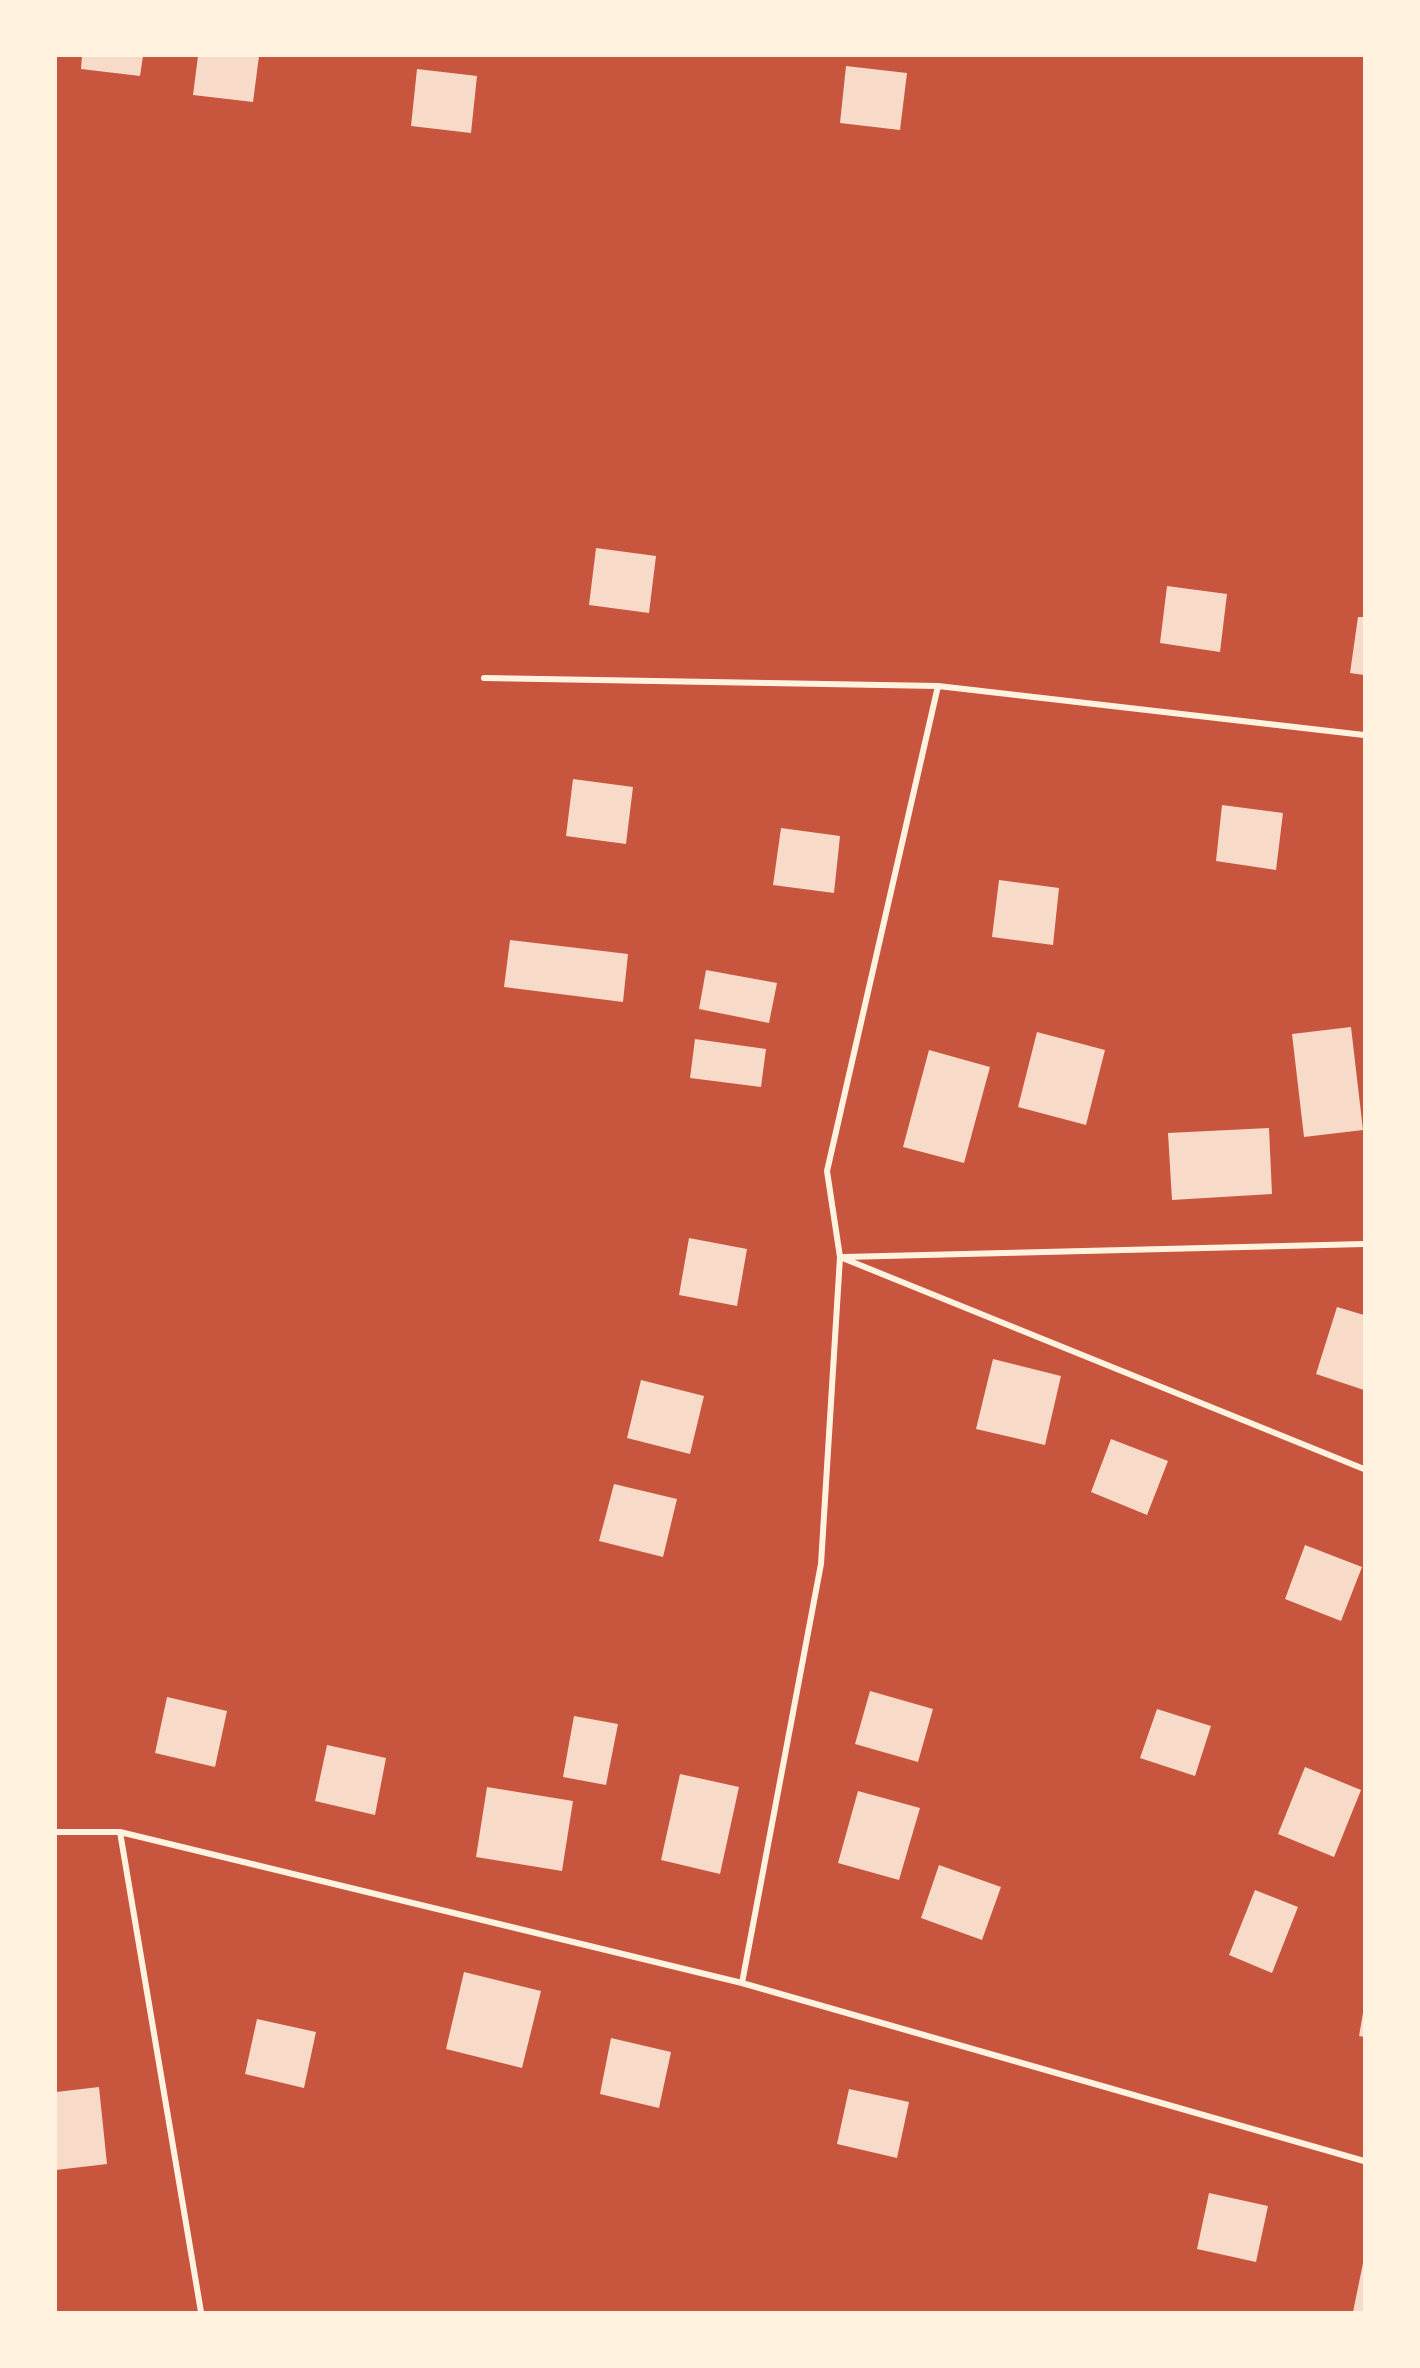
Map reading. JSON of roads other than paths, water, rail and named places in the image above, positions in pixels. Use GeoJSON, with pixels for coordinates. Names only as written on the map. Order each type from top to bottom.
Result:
{"type":"FeatureCollection","features":[{"type":"Feature","properties":{"kind":"street"},"geometry":{"type":"LineString","coordinates":[[484,678],[938,686],[1365,735]]}},
{"type":"Feature","properties":{"kind":"street"},"geometry":{"type":"LineString","coordinates":[[742,1983],[821,1564],[840,1257],[827,1171],[938,686]]}},
{"type":"Feature","properties":{"kind":"street"},"geometry":{"type":"LineString","coordinates":[[840,1257],[1365,1244]]}},
{"type":"Feature","properties":{"kind":"street"},"geometry":{"type":"LineString","coordinates":[[840,1257],[1365,1469]]}},
{"type":"Feature","properties":{"kind":"street"},"geometry":{"type":"LineString","coordinates":[[56,1832],[120,1832],[742,1983],[1365,2161]]}},
{"type":"Feature","properties":{"kind":"street"},"geometry":{"type":"LineString","coordinates":[[120,1832],[201,2313]]}}]}
